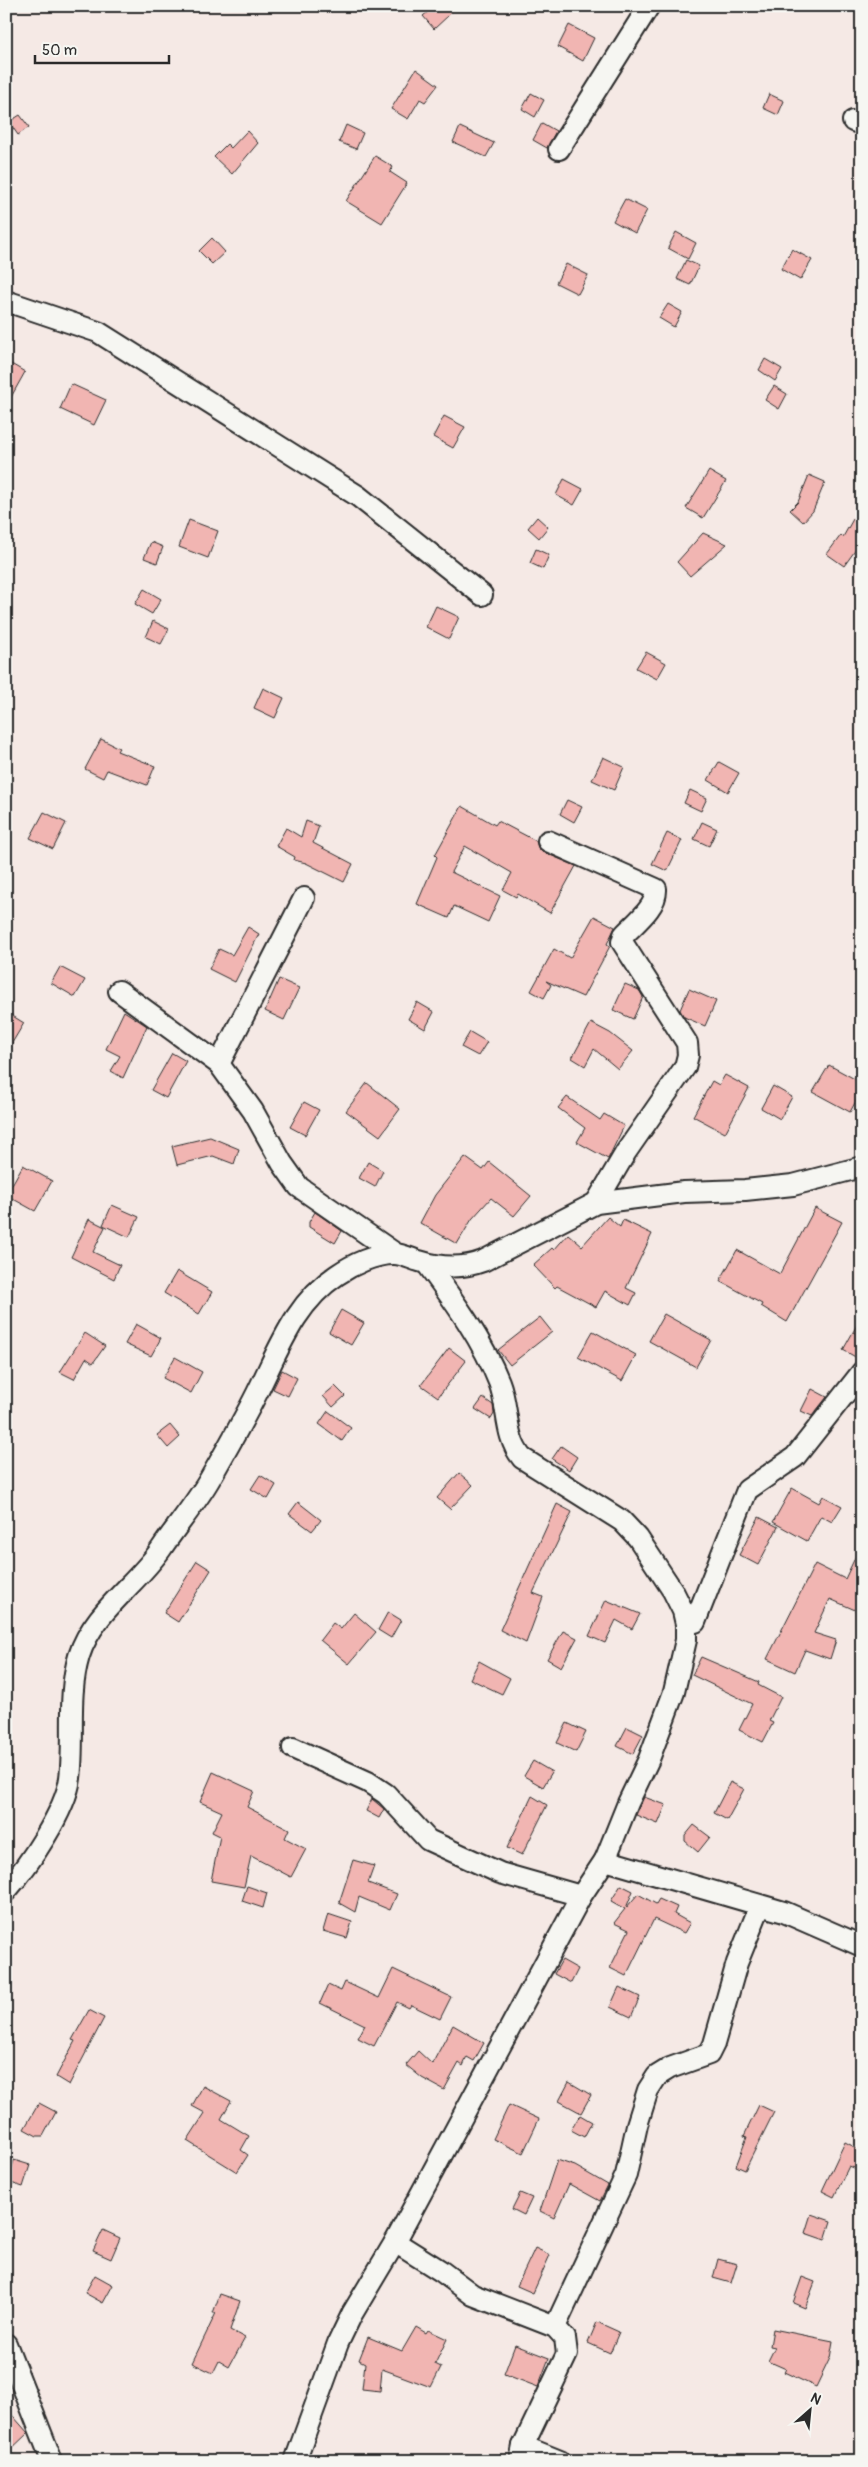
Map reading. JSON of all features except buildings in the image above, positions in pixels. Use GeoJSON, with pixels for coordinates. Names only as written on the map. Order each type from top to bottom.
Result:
{"type":"FeatureCollection","features":[{"type":"Feature","properties":{"kind":"street"},"geometry":{"type":"LineString","coordinates":[[559,149],[649,6]]}},
{"type":"Feature","properties":{"kind":"street"},"geometry":{"type":"LineString","coordinates":[[6,301],[98,332],[358,496],[482,595]]}},
{"type":"Feature","properties":{"kind":"street"},"geometry":{"type":"LineString","coordinates":[[548,841],[656,889],[656,896],[652,905],[624,935],[622,942],[687,1043],[688,1055],[685,1067],[626,1152],[596,1203]]}},
{"type":"Feature","properties":{"kind":"street"},"geometry":{"type":"LineString","coordinates":[[219,1064],[304,898]]}},
{"type":"Feature","properties":{"kind":"street"},"geometry":{"type":"LineString","coordinates":[[119,991],[219,1064],[252,1111],[282,1163],[299,1187],[396,1254],[427,1264],[468,1267],[484,1261],[596,1203],[684,1192],[792,1185],[862,1167]]}},
{"type":"Feature","properties":{"kind":"street"},"geometry":{"type":"LineString","coordinates":[[6,1891],[49,1829],[66,1798],[70,1777],[74,1676],[82,1647],[100,1618],[152,1562],[209,1480],[257,1394],[294,1318],[306,1303],[338,1274],[362,1261],[396,1254]]}},
{"type":"Feature","properties":{"kind":"street"},"geometry":{"type":"LineString","coordinates":[[295,2461],[338,2343],[352,2314],[396,2242],[581,1896],[605,1860],[628,1803],[649,1759],[674,1692],[686,1640],[686,1624],[683,1611],[673,1591],[638,1538],[622,1521],[522,1458],[515,1449],[510,1439],[500,1383],[488,1357],[460,1309],[427,1264]]}},
{"type":"Feature","properties":{"kind":"street"},"geometry":{"type":"LineString","coordinates":[[686,1624],[695,1622],[747,1490],[794,1458],[862,1372]]}},
{"type":"Feature","properties":{"kind":"street"},"geometry":{"type":"LineString","coordinates":[[293,1748],[368,1782],[386,1794],[428,1840],[500,1873],[581,1896]]}},
{"type":"Feature","properties":{"kind":"street"},"geometry":{"type":"LineString","coordinates":[[605,1860],[784,1912],[862,1946]]}},
{"type":"Feature","properties":{"kind":"street"},"geometry":{"type":"LineString","coordinates":[[555,2326],[626,2175],[637,2126],[648,2090],[657,2076],[670,2068],[709,2054],[714,2044],[737,1963],[760,1906]]}},
{"type":"Feature","properties":{"kind":"street"},"geometry":{"type":"LineString","coordinates":[[396,2242],[474,2295],[555,2326],[566,2338],[567,2354],[522,2454],[560,2461]]}},
{"type":"Feature","properties":{"kind":"street"},"geometry":{"type":"LineString","coordinates":[[6,2344],[52,2461]]}}]}
